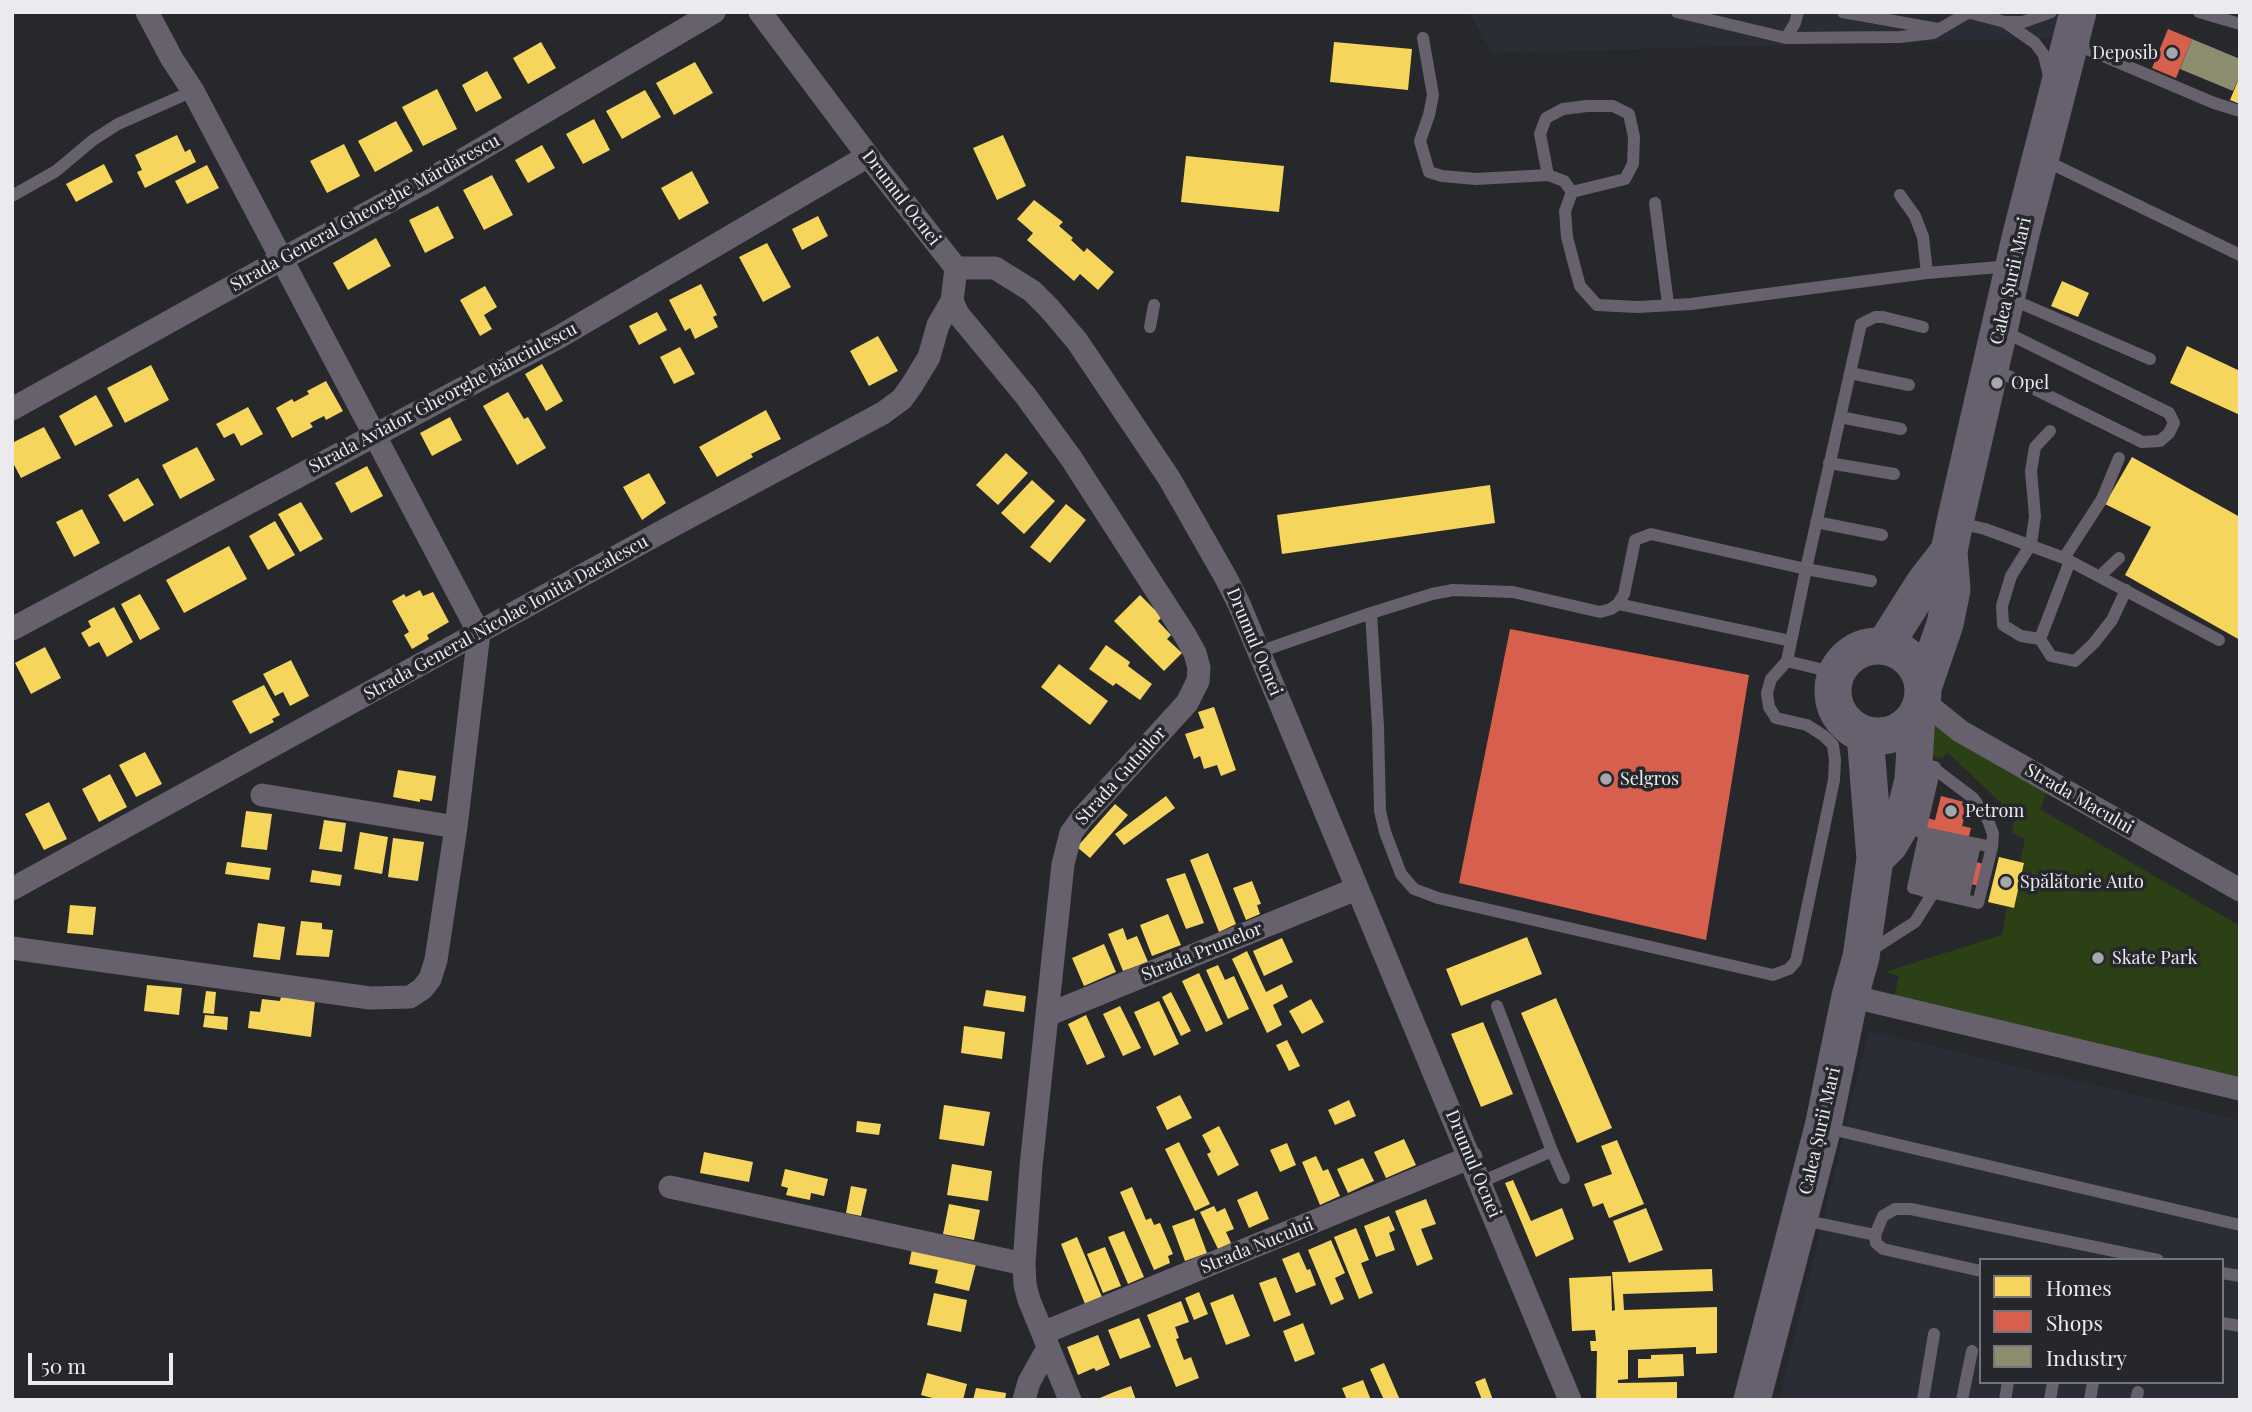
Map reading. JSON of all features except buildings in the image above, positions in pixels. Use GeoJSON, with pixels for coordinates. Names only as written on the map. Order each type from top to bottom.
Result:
{"type":"FeatureCollection","features":[{"type":"Feature","properties":{"kind":"main road","name":"Calea Șurii Mari"},"geometry":{"type":"LineString","coordinates":[[1875,859],[1889,845],[1902,824],[1912,788],[1926,761],[1921,700],[1945,624],[1952,590],[1952,537],[2045,142],[2066,22]]}},
{"type":"Feature","properties":{"kind":"main road","name":"Calea Șurii Mari"},"geometry":{"type":"LineString","coordinates":[[1885,645],[1952,537]]}},
{"type":"Feature","properties":{"kind":"main road"},"geometry":{"type":"LineString","coordinates":[[1885,645],[1899,650],[1911,659],[1920,671],[1921,700],[1908,726],[1880,736],[1865,734],[1851,727],[1837,710],[1833,688],[1836,673],[1844,660],[1856,651],[1885,645]]}},
{"type":"Feature","properties":{"kind":"main road","name":"Calea Șurii Mari"},"geometry":{"type":"LineString","coordinates":[[1752,1400],[1823,1127],[1850,996],[1861,957],[1875,859],[1865,734]]}},
{"type":"Feature","properties":{"kind":"street"},"geometry":{"type":"LineString","coordinates":[[12,948],[370,998],[410,996],[422,989],[430,979],[436,961],[456,827],[479,633],[193,91],[147,12]]}},
{"type":"Feature","properties":{"kind":"street","name":"Strada General Gheorghe Mărdărescu"},"geometry":{"type":"LineString","coordinates":[[12,409],[427,181],[714,12]]}},
{"type":"Feature","properties":{"kind":"street","name":"Drumul Ocnei"},"geometry":{"type":"LineString","coordinates":[[760,12],[867,156],[956,268],[995,268],[1032,292],[1049,308],[1077,341],[1169,478],[1227,578],[1471,1157],[1570,1400]]}},
{"type":"Feature","properties":{"kind":"street","name":"Strada Aviator Gheorghe Bănciulescu"},"geometry":{"type":"LineString","coordinates":[[12,629],[559,337],[867,156]]}},
{"type":"Feature","properties":{"kind":"street"},"geometry":{"type":"LineString","coordinates":[[952,301],[956,268]]}},
{"type":"Feature","properties":{"kind":"street","name":"Strada General Nicolae Ionita Dacalescu"},"geometry":{"type":"LineString","coordinates":[[15,880],[479,633],[883,413],[902,399],[912,385],[929,357],[937,325],[952,301]]}},
{"type":"Feature","properties":{"kind":"street","name":"Strada Gutuilor"},"geometry":{"type":"LineString","coordinates":[[952,301],[958,314],[1025,395],[1071,458],[1185,635],[1195,653],[1199,668],[1198,681],[1187,703],[1071,833],[1063,864],[1031,1166],[1024,1264],[1025,1285],[1070,1400]]}},
{"type":"Feature","properties":{"kind":"street","name":"Strada Macului"},"geometry":{"type":"LineString","coordinates":[[1921,700],[1960,730],[2240,890]]}},
{"type":"Feature","properties":{"kind":"street"},"geometry":{"type":"LineString","coordinates":[[262,795],[456,827]]}},
{"type":"Feature","properties":{"kind":"street","name":"Strada Prunelor"},"geometry":{"type":"LineString","coordinates":[[1047,1015],[1356,889]]}},
{"type":"Feature","properties":{"kind":"street"},"geometry":{"type":"LineString","coordinates":[[1850,996],[2240,1089]]}},
{"type":"Feature","properties":{"kind":"street","name":"Strada Nucului"},"geometry":{"type":"LineString","coordinates":[[1046,1341],[1471,1157]]}},
{"type":"Feature","properties":{"kind":"street"},"geometry":{"type":"LineString","coordinates":[[670,1187],[1024,1264]]}},
{"type":"Feature","properties":{"kind":"street"},"geometry":{"type":"LineString","coordinates":[[1024,1400],[1046,1341]]}},
{"type":"Feature","properties":{"kind":"lane"},"geometry":{"type":"LineString","coordinates":[[1677,12],[1786,38],[1900,37],[1933,33],[1968,12],[2005,22],[2066,22],[2214,103],[2240,111]]}},
{"type":"Feature","properties":{"kind":"lane"},"geometry":{"type":"LineString","coordinates":[[1786,38],[1798,12]]}},
{"type":"Feature","properties":{"kind":"lane"},"geometry":{"type":"LineString","coordinates":[[1843,12],[1942,29]]}},
{"type":"Feature","properties":{"kind":"lane"},"geometry":{"type":"LineString","coordinates":[[2199,12],[2240,24]]}},
{"type":"Feature","properties":{"kind":"lane"},"geometry":{"type":"LineString","coordinates":[[2005,22],[2035,43],[2044,55],[2049,72],[2045,142],[2240,255]]}},
{"type":"Feature","properties":{"kind":"lane"},"geometry":{"type":"LineString","coordinates":[[1423,38],[1433,95],[1420,141],[1429,172],[1476,179],[1548,175],[1564,181],[1572,192]]}},
{"type":"Feature","properties":{"kind":"lane"},"geometry":{"type":"LineString","coordinates":[[12,196],[56,171],[84,147],[118,124],[193,91]]}},
{"type":"Feature","properties":{"kind":"lane"},"geometry":{"type":"LineString","coordinates":[[1548,175],[1541,134],[1546,118],[1563,109],[1587,106],[1613,106],[1629,114],[1634,137],[1633,164],[1625,179],[1572,192]]}},
{"type":"Feature","properties":{"kind":"lane"},"geometry":{"type":"LineString","coordinates":[[1572,192],[1565,211],[1567,237],[1580,286],[1597,305],[1639,307],[1704,302],[1927,272],[2007,298],[2150,359]]}},
{"type":"Feature","properties":{"kind":"lane"},"geometry":{"type":"LineString","coordinates":[[1900,195],[1915,216],[1923,237],[1927,272]]}},
{"type":"Feature","properties":{"kind":"lane"},"geometry":{"type":"LineString","coordinates":[[1655,203],[1668,304]]}},
{"type":"Feature","properties":{"kind":"lane"},"geometry":{"type":"LineString","coordinates":[[1991,367],[2142,442],[2161,441],[2174,423],[2169,413],[2007,298]]}},
{"type":"Feature","properties":{"kind":"lane"},"geometry":{"type":"LineString","coordinates":[[1150,327],[1154,305]]}},
{"type":"Feature","properties":{"kind":"lane"},"geometry":{"type":"LineString","coordinates":[[1371,613],[1380,811],[1401,874],[1414,889],[1438,898],[1773,975],[1789,968],[1796,961],[1834,780],[1835,760],[1833,745],[1825,736],[1807,725],[1776,718],[1769,707],[1767,693],[1771,679],[1787,661],[1861,324],[1866,320],[1883,317],[1923,327]]}},
{"type":"Feature","properties":{"kind":"lane"},"geometry":{"type":"LineString","coordinates":[[1850,373],[1909,385]]}},
{"type":"Feature","properties":{"kind":"lane"},"geometry":{"type":"LineString","coordinates":[[1840,417],[1901,429]]}},
{"type":"Feature","properties":{"kind":"lane"},"geometry":{"type":"LineString","coordinates":[[2050,431],[2035,447],[2031,471],[2035,516],[2031,544],[2011,576],[2002,606],[2003,625],[2021,636],[2040,639],[2051,656],[2075,661],[2112,620],[2126,590]]}},
{"type":"Feature","properties":{"kind":"lane"},"geometry":{"type":"LineString","coordinates":[[2040,639],[2067,560],[2095,512],[2119,458]]}},
{"type":"Feature","properties":{"kind":"lane"},"geometry":{"type":"LineString","coordinates":[[1829,463],[1894,474]]}},
{"type":"Feature","properties":{"kind":"lane"},"geometry":{"type":"LineString","coordinates":[[1816,522],[1882,535]]}},
{"type":"Feature","properties":{"kind":"lane"},"geometry":{"type":"LineString","coordinates":[[1952,537],[1985,529],[2031,544],[2100,576],[2219,640]]}},
{"type":"Feature","properties":{"kind":"lane"},"geometry":{"type":"LineString","coordinates":[[1259,652],[1371,613],[1453,590],[1513,592],[1600,611],[1611,609],[1624,594],[1635,540],[1651,534],[1871,581]]}},
{"type":"Feature","properties":{"kind":"lane"},"geometry":{"type":"LineString","coordinates":[[2100,576],[2119,558]]}},
{"type":"Feature","properties":{"kind":"lane"},"geometry":{"type":"LineString","coordinates":[[1618,604],[1791,641]]}},
{"type":"Feature","properties":{"kind":"lane"},"geometry":{"type":"LineString","coordinates":[[1787,661],[1836,673]]}},
{"type":"Feature","properties":{"kind":"lane"},"geometry":{"type":"LineString","coordinates":[[1926,761],[1973,798],[1984,811],[1993,834],[1978,903],[1913,888],[1951,839]]}},
{"type":"Feature","properties":{"kind":"lane"},"geometry":{"type":"LineString","coordinates":[[1926,761],[1920,832],[1992,847]]}},
{"type":"Feature","properties":{"kind":"lane"},"geometry":{"type":"LineString","coordinates":[[1861,957],[1915,922],[1943,895],[1951,839]]}},
{"type":"Feature","properties":{"kind":"lane"},"geometry":{"type":"LineString","coordinates":[[1943,895],[1951,839]]}},
{"type":"Feature","properties":{"kind":"lane"},"geometry":{"type":"LineString","coordinates":[[1497,1006],[1564,1178]]}},
{"type":"Feature","properties":{"kind":"lane"},"geometry":{"type":"LineString","coordinates":[[1823,1127],[2240,1225]]}},
{"type":"Feature","properties":{"kind":"lane"},"geometry":{"type":"LineString","coordinates":[[1481,1182],[1552,1151]]}},
{"type":"Feature","properties":{"kind":"lane"},"geometry":{"type":"LineString","coordinates":[[1979,1271],[1883,1249],[1875,1243],[1875,1235],[1883,1216],[1895,1209],[1911,1209],[2115,1256],[2136,1258]]}},
{"type":"Feature","properties":{"kind":"lane"},"geometry":{"type":"LineString","coordinates":[[1799,1219],[1875,1235]]}},
{"type":"Feature","properties":{"kind":"lane"},"geometry":{"type":"LineString","coordinates":[[1923,1400],[1934,1334]]}},
{"type":"Feature","properties":{"kind":"lane"},"geometry":{"type":"LineString","coordinates":[[1962,1400],[1972,1351]]}},
{"type":"Feature","properties":{"kind":"shaded area"},"geometry":{"type":"Polygon","coordinates":[[[1469,12],[2061,12],[2054,38],[1492,53],[1469,12]]]}},
{"type":"Feature","properties":{"kind":"shaded area"},"geometry":{"type":"Polygon","coordinates":[[[1869,1031],[2240,1120],[2240,1384],[2236,1400],[1779,1400],[1869,1031]]]}},
{"type":"Feature","properties":{"kind":"green space","name":"Skate Park"},"geometry":{"type":"Polygon","coordinates":[[[1932,723],[2047,792],[2040,809],[2240,926],[2240,1084],[1894,997],[1899,976],[1885,972],[2002,935],[2007,907],[2014,908],[2024,863],[2020,862],[2025,839],[2012,833],[2015,816],[1947,752],[1942,758],[1933,755],[1928,747],[1932,723]]]}},
{"type":"Feature","properties":{"kind":"place","name":"Deposib"},"geometry":{"type":"Point","coordinates":[2172,53]}},
{"type":"Feature","properties":{"kind":"place","name":"Opel"},"geometry":{"type":"Point","coordinates":[1997,383]}},
{"type":"Feature","properties":{"kind":"place","name":"Selgros"},"geometry":{"type":"Point","coordinates":[1606,779]}},
{"type":"Feature","properties":{"kind":"place","name":"Petrom"},"geometry":{"type":"Point","coordinates":[1951,811]}},
{"type":"Feature","properties":{"kind":"place","name":"Spălătorie Auto"},"geometry":{"type":"Point","coordinates":[2006,882]}},
{"type":"Feature","properties":{"kind":"place","name":"Skate Park"},"geometry":{"type":"Point","coordinates":[2098,958]}}]}
